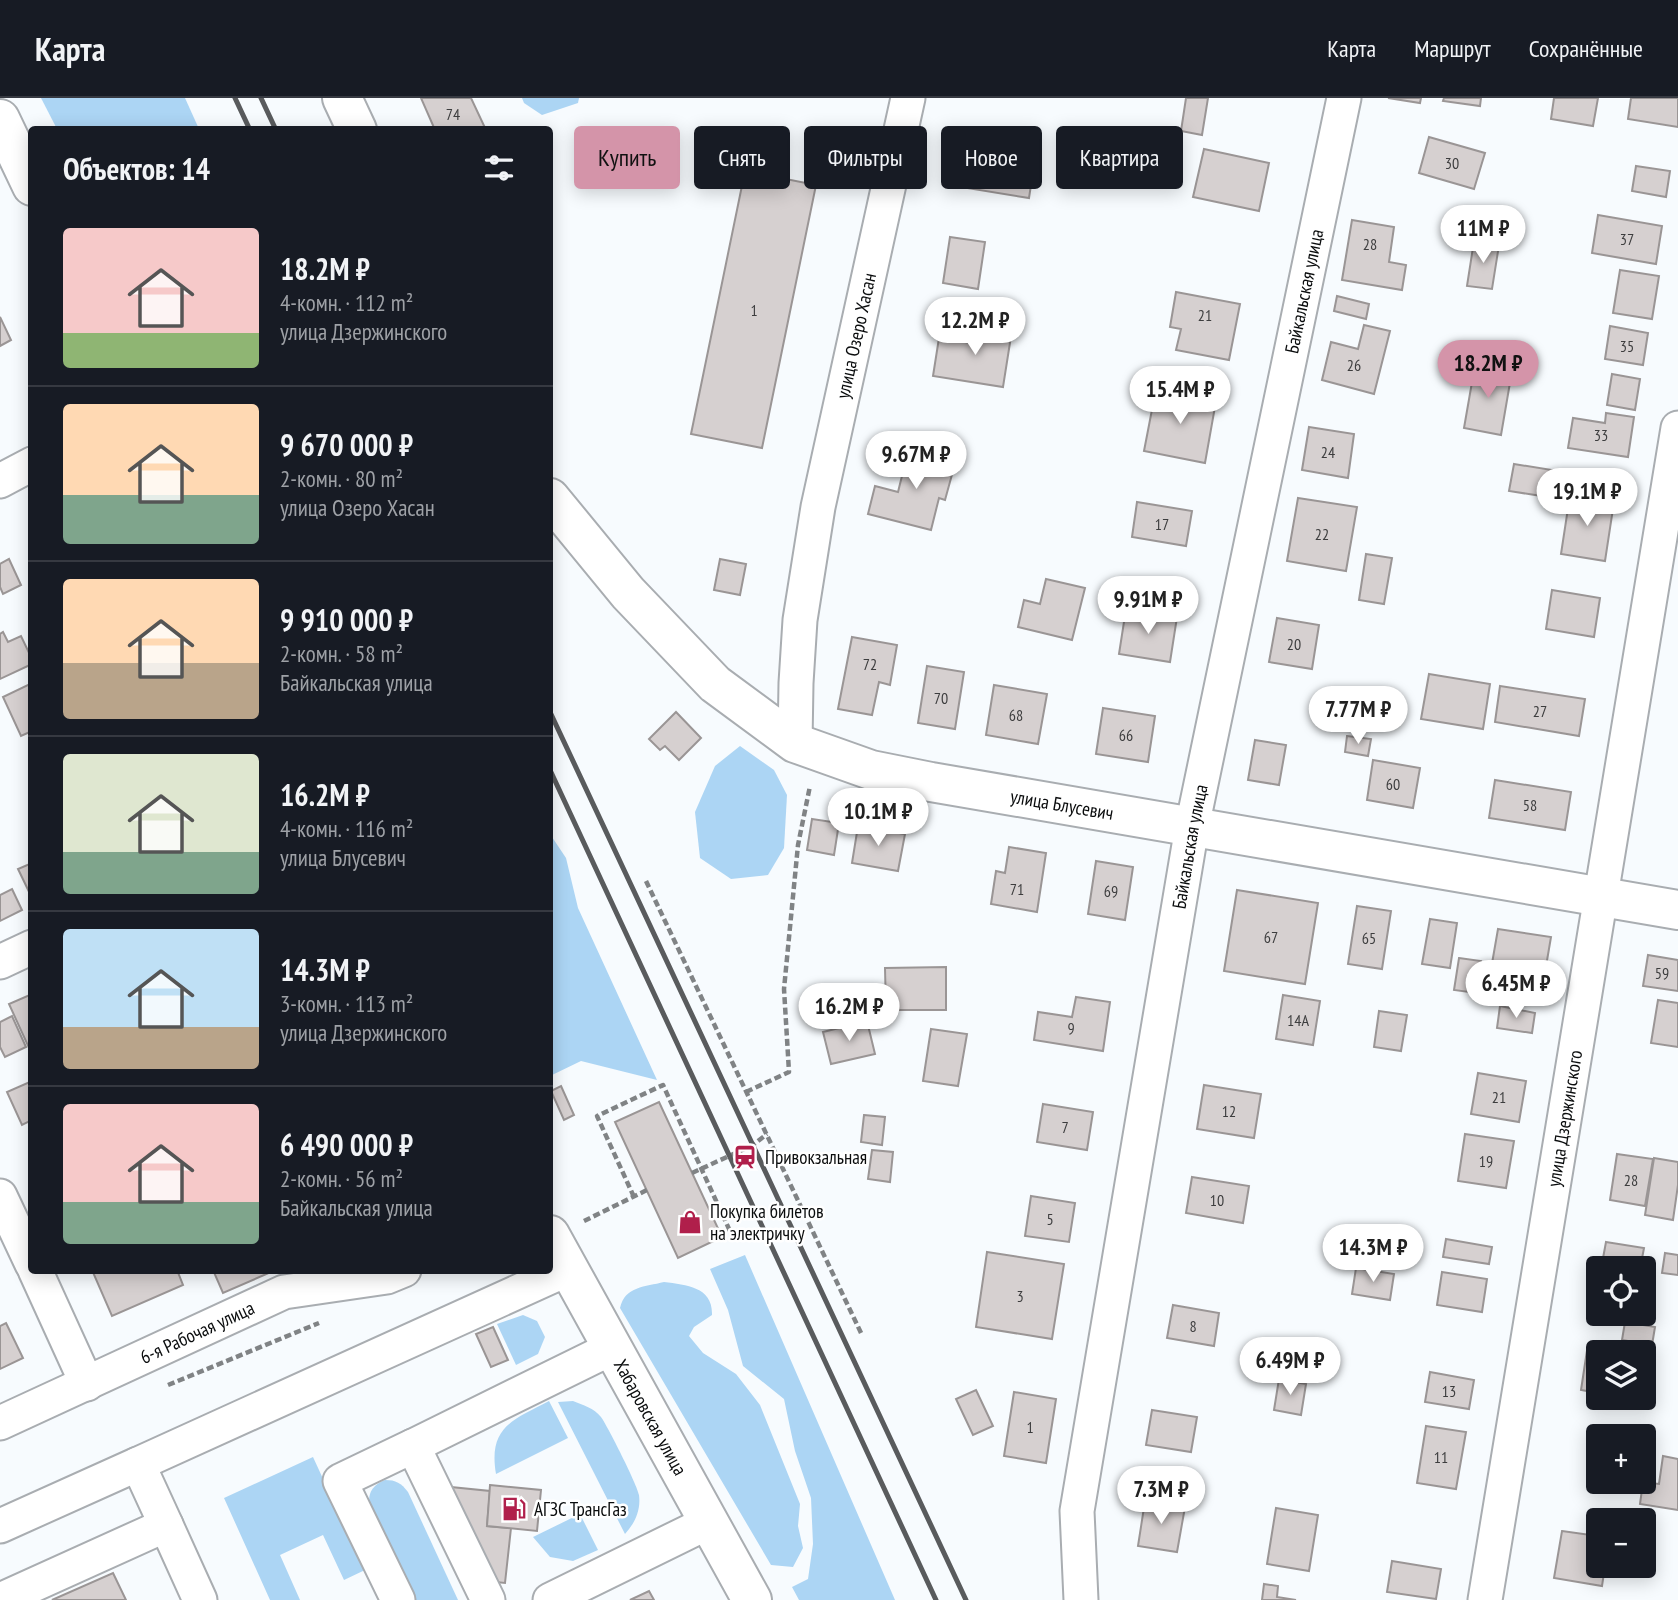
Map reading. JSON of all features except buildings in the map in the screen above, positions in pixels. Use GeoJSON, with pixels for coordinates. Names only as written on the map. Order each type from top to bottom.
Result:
{"type":"FeatureCollection","features":[{"type":"Feature","properties":{"kind":"main road"},"geometry":{"type":"LineString","coordinates":[[342,98],[355,126]]}},
{"type":"Feature","properties":{"kind":"main road"},"geometry":{"type":"LineString","coordinates":[[0,119],[28,178]]}},
{"type":"Feature","properties":{"kind":"main road","name":"улица Блусевич"},"geometry":{"type":"LineString","coordinates":[[553,502],[628,593],[715,684],[806,747],[883,772],[1678,910]]}},
{"type":"Feature","properties":{"kind":"main road","name":"Хабаровская улица"},"geometry":{"type":"LineString","coordinates":[[564,1229],[568,1269],[752,1600]]}},
{"type":"Feature","properties":{"kind":"street","name":"улица Озеро Хасан"},"geometry":{"type":"LineString","coordinates":[[806,747],[796,683],[800,620],[818,507],[908,98]]}},
{"type":"Feature","properties":{"kind":"street","name":"Байкальская улица"},"geometry":{"type":"LineString","coordinates":[[1081,1600],[1077,1511],[1192,827],[1344,98]]}},
{"type":"Feature","properties":{"kind":"street","name":"улица Дзержинского"},"geometry":{"type":"LineString","coordinates":[[1485,1600],[1678,428]]}},
{"type":"Feature","properties":{"kind":"street"},"geometry":{"type":"LineString","coordinates":[[0,481],[28,466]]}},
{"type":"Feature","properties":{"kind":"street"},"geometry":{"type":"LineString","coordinates":[[0,962],[28,949]]}},
{"type":"Feature","properties":{"kind":"street"},"geometry":{"type":"LineString","coordinates":[[0,1196],[28,1256]]}},
{"type":"Feature","properties":{"kind":"street"},"geometry":{"type":"LineString","coordinates":[[0,1526],[568,1269]]}},
{"type":"Feature","properties":{"kind":"street"},"geometry":{"type":"LineString","coordinates":[[37,1274],[87,1384]]}},
{"type":"Feature","properties":{"kind":"street","name":"6-я Рабочая улица"},"geometry":{"type":"LineString","coordinates":[[0,1423],[284,1292],[394,1274]]}},
{"type":"Feature","properties":{"kind":"street"},"geometry":{"type":"LineString","coordinates":[[398,1600],[340,1482],[612,1348]]}},
{"type":"Feature","properties":{"kind":"street"},"geometry":{"type":"LineString","coordinates":[[413,1446],[488,1600]]}},
{"type":"Feature","properties":{"kind":"street"},"geometry":{"type":"LineString","coordinates":[[138,1464],[200,1600]]}},
{"type":"Feature","properties":{"kind":"street"},"geometry":{"type":"LineString","coordinates":[[550,1600],[709,1522]]}},
{"type":"Feature","properties":{"kind":"street"},"geometry":{"type":"LineString","coordinates":[[0,1600],[166,1525]]}},
{"type":"Feature","properties":{"kind":"path"},"geometry":{"type":"LineString","coordinates":[[746,1092],[789,1072],[783,989],[806,747]]}},
{"type":"Feature","properties":{"kind":"path"},"geometry":{"type":"LineString","coordinates":[[646,881],[862,1335]]}},
{"type":"Feature","properties":{"kind":"path"},"geometry":{"type":"LineString","coordinates":[[634,1197],[597,1116],[663,1085],[735,1242]]}},
{"type":"Feature","properties":{"kind":"path"},"geometry":{"type":"LineString","coordinates":[[692,1173],[753,1145],[767,1134]]}},
{"type":"Feature","properties":{"kind":"path"},"geometry":{"type":"LineString","coordinates":[[564,1229],[647,1190]]}},
{"type":"Feature","properties":{"kind":"path"},"geometry":{"type":"LineString","coordinates":[[165,1387],[330,1318]]}},
{"type":"Feature","properties":{"kind":"shaded area"},"geometry":{"type":"Polygon","coordinates":[[[41,98],[185,98],[198,126],[55,126],[41,98]]]}},
{"type":"Feature","properties":{"kind":"shaded area"},"geometry":{"type":"Polygon","coordinates":[[[522,98],[579,98],[578,103],[542,115],[524,103],[522,98]]]}},
{"type":"Feature","properties":{"kind":"shaded area"},"geometry":{"type":"Polygon","coordinates":[[[740,746],[774,770],[787,795],[784,848],[768,875],[731,879],[700,858],[695,812],[715,766],[740,746]]]}},
{"type":"Feature","properties":{"kind":"shaded area"},"geometry":{"type":"Polygon","coordinates":[[[553,838],[566,858],[578,908],[657,1080],[581,1061],[553,1075],[553,838]]]}},
{"type":"Feature","properties":{"kind":"shaded area"},"geometry":{"type":"Polygon","coordinates":[[[745,1255],[895,1600],[799,1600],[792,1587],[808,1579],[813,1544],[811,1498],[795,1451],[784,1399],[743,1366],[728,1310],[710,1269],[745,1255]]]}},
{"type":"Feature","properties":{"kind":"shaded area"},"geometry":{"type":"Polygon","coordinates":[[[664,1282],[697,1289],[708,1298],[712,1315],[694,1327],[689,1336],[703,1353],[736,1374],[760,1405],[800,1504],[798,1526],[803,1548],[793,1567],[771,1565],[620,1308],[631,1291],[664,1282]]]}},
{"type":"Feature","properties":{"kind":"shaded area"},"geometry":{"type":"Polygon","coordinates":[[[523,1315],[537,1321],[545,1337],[538,1354],[516,1365],[497,1324],[523,1315]]]}},
{"type":"Feature","properties":{"kind":"shaded area"},"geometry":{"type":"Polygon","coordinates":[[[549,1401],[568,1438],[496,1474],[496,1445],[500,1435],[514,1420],[549,1401]]]}},
{"type":"Feature","properties":{"kind":"shaded area"},"geometry":{"type":"Polygon","coordinates":[[[573,1401],[592,1409],[601,1417],[637,1489],[638,1511],[625,1534],[558,1402],[573,1401]]]}},
{"type":"Feature","properties":{"kind":"shaded area"},"geometry":{"type":"Polygon","coordinates":[[[313,1457],[365,1570],[344,1580],[323,1535],[280,1555],[300,1600],[270,1600],[224,1498],[313,1457]]]}},
{"type":"Feature","properties":{"kind":"shaded area"},"geometry":{"type":"Polygon","coordinates":[[[385,1480],[398,1483],[408,1492],[458,1600],[413,1600],[370,1509],[371,1491],[385,1480]]]}},
{"type":"Feature","properties":{"kind":"shaded area"},"geometry":{"type":"Polygon","coordinates":[[[580,1514],[598,1550],[573,1561],[550,1557],[533,1537],[580,1514]]]}},
{"type":"Feature","properties":{"kind":"railway"},"geometry":{"type":"LineString","coordinates":[[235,98],[248,126]]}},
{"type":"Feature","properties":{"kind":"railway"},"geometry":{"type":"LineString","coordinates":[[261,98],[274,126]]}},
{"type":"Feature","properties":{"kind":"railway"},"geometry":{"type":"LineString","coordinates":[[553,718],[966,1600]]}},
{"type":"Feature","properties":{"kind":"railway"},"geometry":{"type":"LineString","coordinates":[[553,776],[936,1600]]}},
{"type":"Feature","properties":{"kind":"place","name":"Привокзальная"},"geometry":{"type":"Point","coordinates":[745,1157]}},
{"type":"Feature","properties":{"kind":"place","name":"Покупка билетов на электричку"},"geometry":{"type":"Point","coordinates":[690,1222]}},
{"type":"Feature","properties":{"kind":"place","name":"АГЗС ТрансГаз"},"geometry":{"type":"Point","coordinates":[514,1509]}}]}
